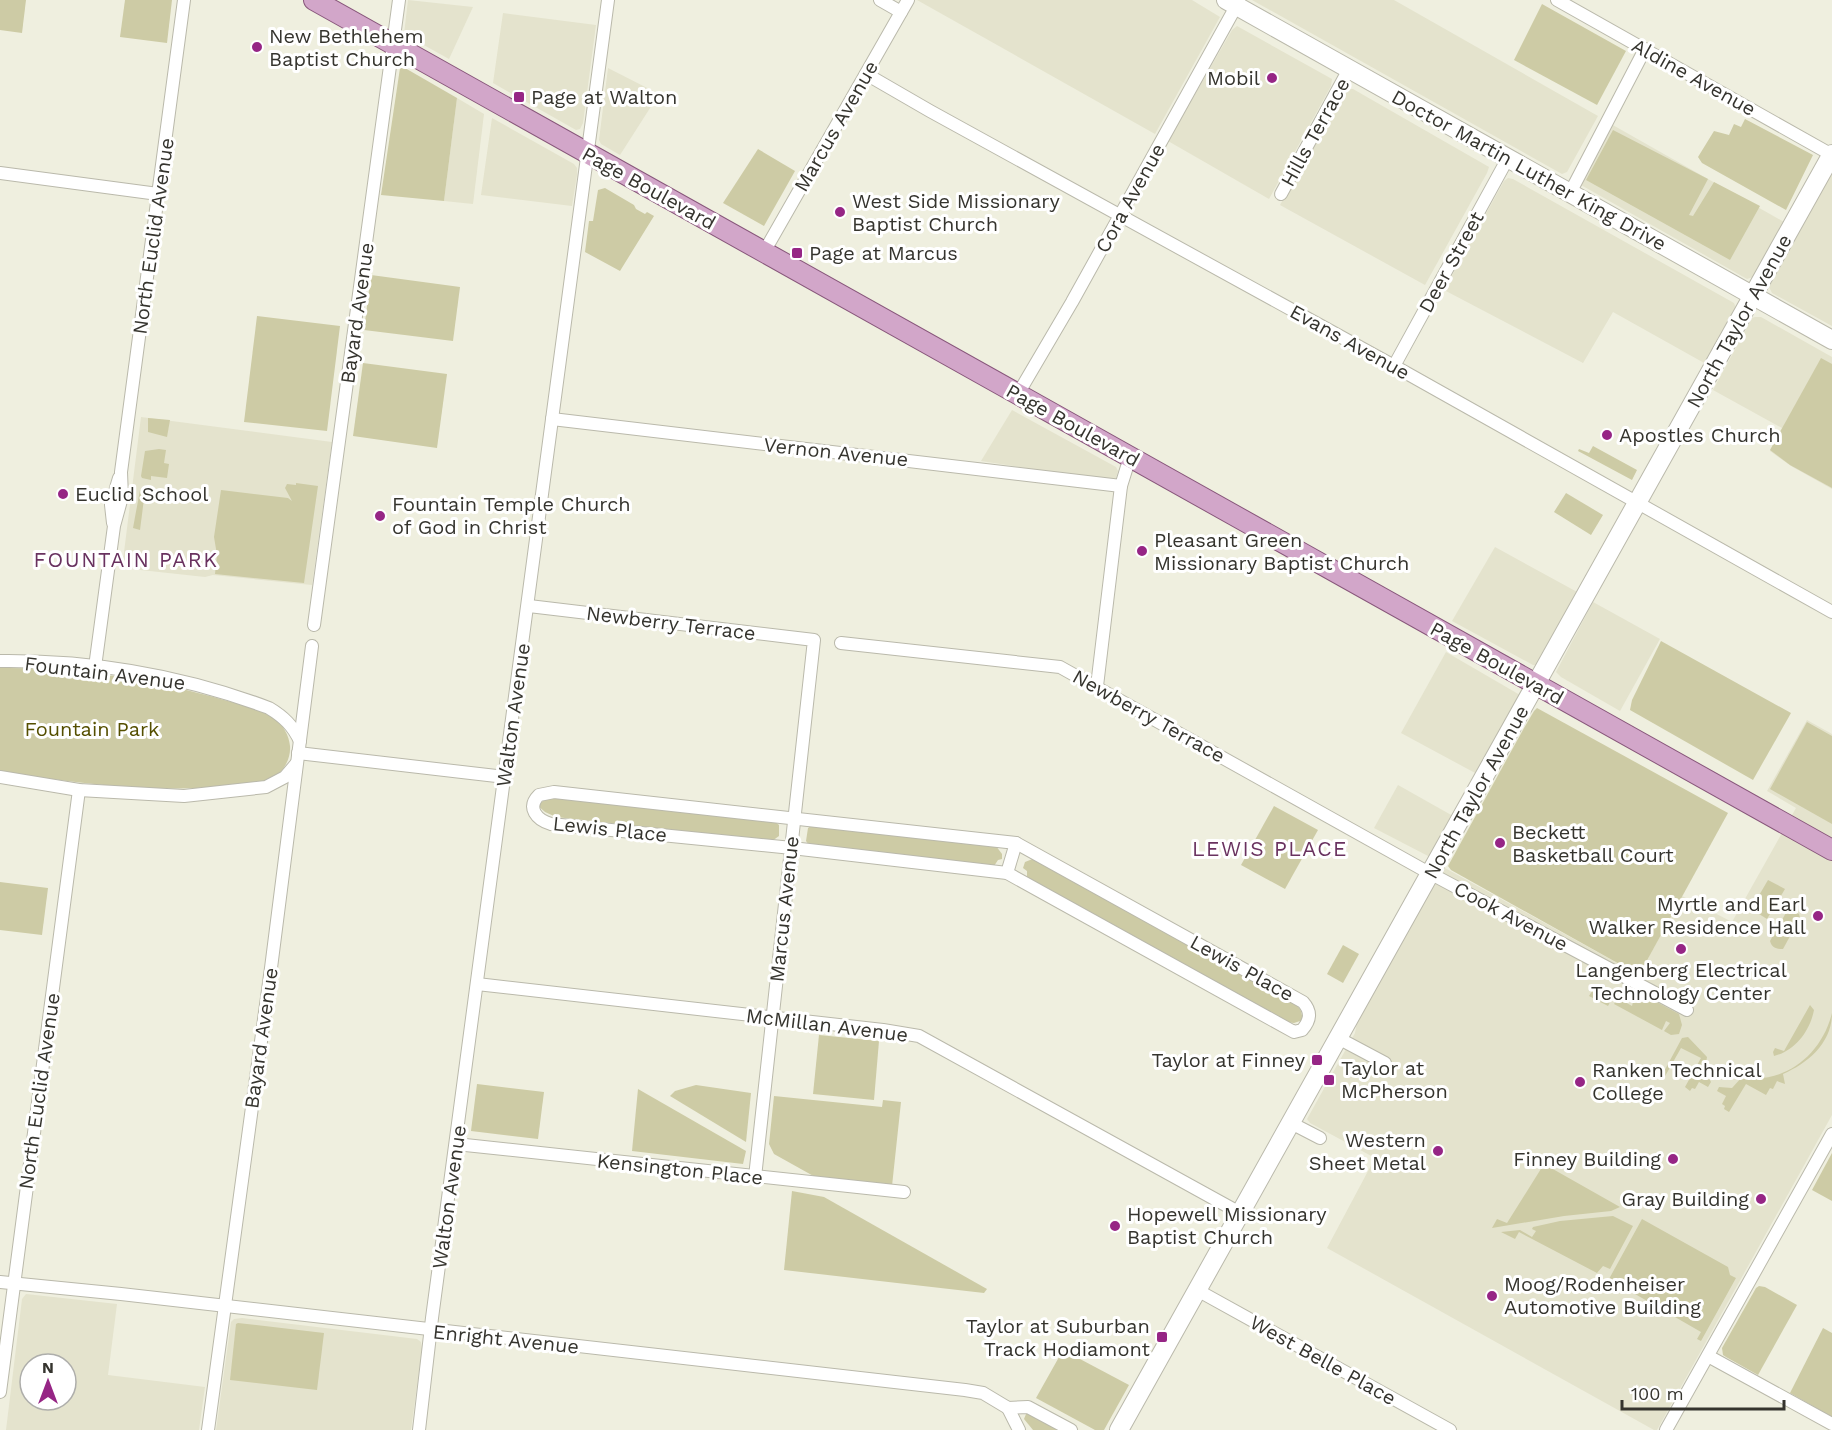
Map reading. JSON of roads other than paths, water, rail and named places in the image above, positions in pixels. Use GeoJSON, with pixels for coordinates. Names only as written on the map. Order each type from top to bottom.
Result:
{"type":"FeatureCollection","features":[{"type":"Feature","properties":{"kind":"main road","name":"Page Boulevard"},"geometry":{"type":"LineString","coordinates":[[314,0],[1832,850]]}},
{"type":"Feature","properties":{"kind":"street","name":"North Euclid Avenue"},"geometry":{"type":"LineString","coordinates":[[95,667],[114,526],[122,497],[121,472],[184,0]]}},
{"type":"Feature","properties":{"kind":"street","name":"Bayard Avenue"},"geometry":{"type":"LineString","coordinates":[[315,625],[399,0]]}},
{"type":"Feature","properties":{"kind":"street","name":"Walton Avenue"},"geometry":{"type":"LineString","coordinates":[[419,1430],[608,0]]}},
{"type":"Feature","properties":{"kind":"street"},"geometry":{"type":"LineString","coordinates":[[880,0],[902,12]]}},
{"type":"Feature","properties":{"kind":"street","name":"Marcus Avenue"},"geometry":{"type":"LineString","coordinates":[[764,252],[908,0]]}},
{"type":"Feature","properties":{"kind":"street","name":"Aldine Avenue"},"geometry":{"type":"LineString","coordinates":[[1557,0],[1832,155]]}},
{"type":"Feature","properties":{"kind":"street","name":"Doctor Martin Luther King Drive"},"geometry":{"type":"LineString","coordinates":[[1234,2],[1832,340]]}},
{"type":"Feature","properties":{"kind":"street","name":"Cora Avenue"},"geometry":{"type":"LineString","coordinates":[[1018,394],[1120,215],[1234,2]]}},
{"type":"Feature","properties":{"kind":"street"},"geometry":{"type":"LineString","coordinates":[[1570,193],[1645,49]]}},
{"type":"Feature","properties":{"kind":"street","name":"Hills Terrace"},"geometry":{"type":"LineString","coordinates":[[1281,194],[1349,69]]}},
{"type":"Feature","properties":{"kind":"street","name":"Evans Avenue"},"geometry":{"type":"LineString","coordinates":[[866,74],[1638,501],[1832,612]]}},
{"type":"Feature","properties":{"kind":"street","name":"North Taylor Avenue"},"geometry":{"type":"LineString","coordinates":[[1119,1430],[1832,155]]}},
{"type":"Feature","properties":{"kind":"street","name":"Deer Street"},"geometry":{"type":"LineString","coordinates":[[1394,366],[1508,158]]}},
{"type":"Feature","properties":{"kind":"street"},"geometry":{"type":"LineString","coordinates":[[0,173],[158,194]]}},
{"type":"Feature","properties":{"kind":"street","name":"Vernon Avenue"},"geometry":{"type":"LineString","coordinates":[[552,419],[1121,486]]}},
{"type":"Feature","properties":{"kind":"street"},"geometry":{"type":"LineString","coordinates":[[1097,686],[1121,486],[1130,457]]}},
{"type":"Feature","properties":{"kind":"street","name":"Newberry Terrace"},"geometry":{"type":"LineString","coordinates":[[528,606],[814,640]]}},
{"type":"Feature","properties":{"kind":"street","name":"Marcus Avenue"},"geometry":{"type":"LineString","coordinates":[[755,1177],[814,640]]}},
{"type":"Feature","properties":{"kind":"street","name":"Newberry Terrace"},"geometry":{"type":"LineString","coordinates":[[841,643],[1060,667],[1430,873]]}},
{"type":"Feature","properties":{"kind":"street","name":"Bayard Avenue"},"geometry":{"type":"LineString","coordinates":[[208,1430],[312,646]]}},
{"type":"Feature","properties":{"kind":"street","name":"Fountain Avenue"},"geometry":{"type":"LineString","coordinates":[[0,661],[95,667],[190,683],[243,698],[281,715],[290,725],[298,752]]}},
{"type":"Feature","properties":{"kind":"street"},"geometry":{"type":"LineString","coordinates":[[0,777],[79,790],[184,796],[251,790],[277,783],[285,777],[298,752],[505,777]]}},
{"type":"Feature","properties":{"kind":"street","name":"North Euclid Avenue"},"geometry":{"type":"LineString","coordinates":[[0,1392],[79,790]]}},
{"type":"Feature","properties":{"kind":"street","name":"Lewis Place"},"geometry":{"type":"LineString","coordinates":[[554,792],[1016,843],[1303,1002],[1308,1008],[1308,1023],[1302,1030],[1294,1032],[1007,873],[792,848],[551,824],[538,819],[534,814],[533,804],[539,795],[554,792]]}},
{"type":"Feature","properties":{"kind":"street"},"geometry":{"type":"LineString","coordinates":[[1007,873],[1016,843]]}},
{"type":"Feature","properties":{"kind":"street","name":"Cook Avenue"},"geometry":{"type":"LineString","coordinates":[[1430,873],[1687,1010]]}},
{"type":"Feature","properties":{"kind":"street","name":"McMillan Avenue"},"geometry":{"type":"LineString","coordinates":[[477,984],[919,1036],[1240,1213]]}},
{"type":"Feature","properties":{"kind":"street"},"geometry":{"type":"LineString","coordinates":[[1338,1038],[1385,1063]]}},
{"type":"Feature","properties":{"kind":"street"},"geometry":{"type":"LineString","coordinates":[[1291,1123],[1320,1138]]}},
{"type":"Feature","properties":{"kind":"street"},"geometry":{"type":"LineString","coordinates":[[1666,1430],[1832,1134]]}},
{"type":"Feature","properties":{"kind":"street","name":"Kensington Place"},"geometry":{"type":"LineString","coordinates":[[456,1144],[904,1192]]}},
{"type":"Feature","properties":{"kind":"street","name":"Enright Avenue"},"geometry":{"type":"LineString","coordinates":[[0,1282],[965,1390],[983,1393],[1008,1408],[1028,1407],[1071,1430]]}},
{"type":"Feature","properties":{"kind":"street","name":"West Belle Place"},"geometry":{"type":"LineString","coordinates":[[1197,1290],[1450,1430]]}},
{"type":"Feature","properties":{"kind":"street"},"geometry":{"type":"LineString","coordinates":[[1708,1356],[1832,1424]]}},
{"type":"Feature","properties":{"kind":"street"},"geometry":{"type":"LineString","coordinates":[[1008,1408],[1019,1430]]}},
{"type":"Feature","properties":{"kind":"place","name":"New Bethlehem Baptist Church"},"geometry":{"type":"Point","coordinates":[257,47]}},
{"type":"Feature","properties":{"kind":"place","name":"Mobil"},"geometry":{"type":"Point","coordinates":[1272,78]}},
{"type":"Feature","properties":{"kind":"place","name":"Page at Walton"},"geometry":{"type":"Point","coordinates":[519,97]}},
{"type":"Feature","properties":{"kind":"place","name":"West Side Missionary Baptist Church"},"geometry":{"type":"Point","coordinates":[840,212]}},
{"type":"Feature","properties":{"kind":"place","name":"Page at Marcus"},"geometry":{"type":"Point","coordinates":[797,253]}},
{"type":"Feature","properties":{"kind":"place","name":"Apostles Church"},"geometry":{"type":"Point","coordinates":[1607,435]}},
{"type":"Feature","properties":{"kind":"place","name":"Euclid School"},"geometry":{"type":"Point","coordinates":[63,494]}},
{"type":"Feature","properties":{"kind":"place","name":"Fountain Temple Church of God in Christ"},"geometry":{"type":"Point","coordinates":[380,516]}},
{"type":"Feature","properties":{"kind":"place","name":"Pleasant Green Missionary Baptist Church"},"geometry":{"type":"Point","coordinates":[1142,551]}},
{"type":"Feature","properties":{"kind":"place","name":"Beckett Basketball Court"},"geometry":{"type":"Point","coordinates":[1500,843]}},
{"type":"Feature","properties":{"kind":"place","name":"Myrtle and Earl Walker Residence Hall"},"geometry":{"type":"Point","coordinates":[1818,916]}},
{"type":"Feature","properties":{"kind":"place","name":"Langenberg Electrical Technology Center"},"geometry":{"type":"Point","coordinates":[1681,949]}},
{"type":"Feature","properties":{"kind":"place","name":"Taylor at Finney"},"geometry":{"type":"Point","coordinates":[1317,1060]}},
{"type":"Feature","properties":{"kind":"place","name":"Taylor at McPherson"},"geometry":{"type":"Point","coordinates":[1329,1080]}},
{"type":"Feature","properties":{"kind":"place","name":"Ranken Technical College"},"geometry":{"type":"Point","coordinates":[1580,1082]}},
{"type":"Feature","properties":{"kind":"place","name":"Western Sheet Metal"},"geometry":{"type":"Point","coordinates":[1438,1151]}},
{"type":"Feature","properties":{"kind":"place","name":"Finney Building"},"geometry":{"type":"Point","coordinates":[1673,1159]}},
{"type":"Feature","properties":{"kind":"place","name":"Gray Building"},"geometry":{"type":"Point","coordinates":[1761,1199]}},
{"type":"Feature","properties":{"kind":"place","name":"Hopewell Missionary Baptist Church"},"geometry":{"type":"Point","coordinates":[1115,1226]}},
{"type":"Feature","properties":{"kind":"place","name":"Moog/Rodenheiser Automotive Building"},"geometry":{"type":"Point","coordinates":[1492,1296]}},
{"type":"Feature","properties":{"kind":"place","name":"Taylor at Suburban Track Hodiamont"},"geometry":{"type":"Point","coordinates":[1162,1337]}},
{"type":"Feature","properties":{"kind":"district","name":"FOUNTAIN PARK"},"geometry":{"type":"Point","coordinates":[126,559]}},
{"type":"Feature","properties":{"kind":"district","name":"LEWIS PLACE"},"geometry":{"type":"Point","coordinates":[1270,848]}},
{"type":"Feature","properties":{"kind":"park label","name":"Fountain Park"},"geometry":{"type":"Point","coordinates":[92,729]}}]}
